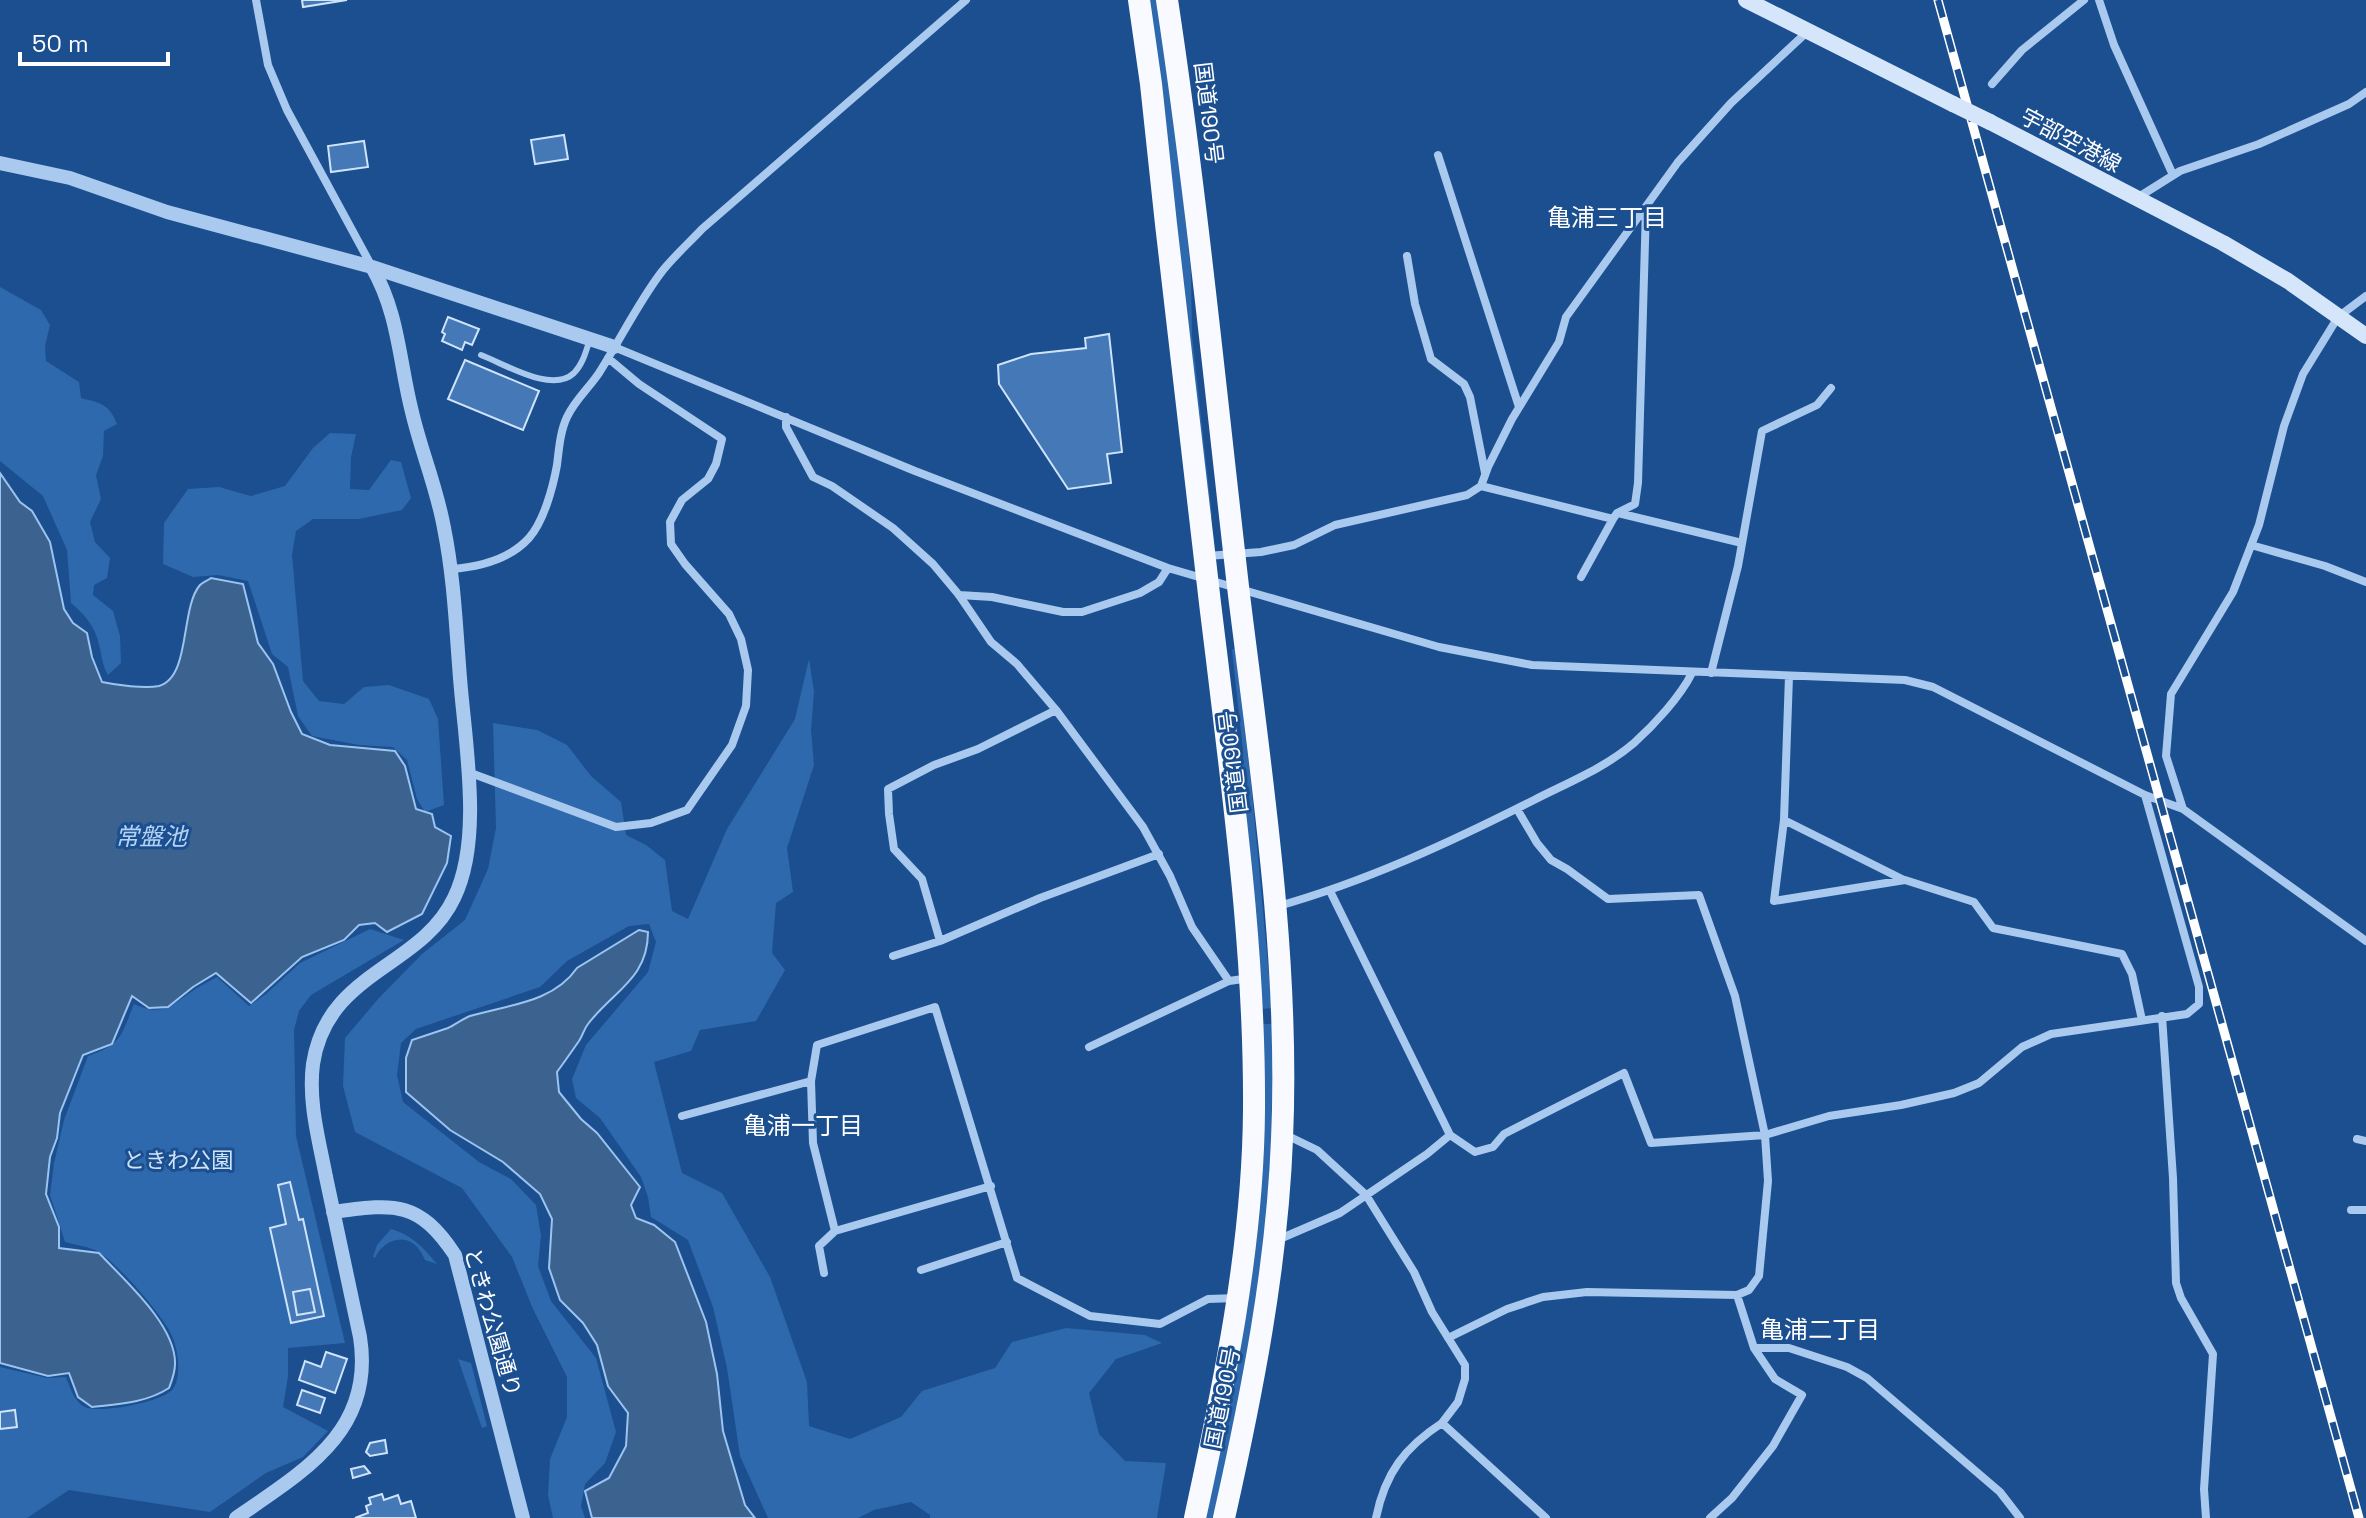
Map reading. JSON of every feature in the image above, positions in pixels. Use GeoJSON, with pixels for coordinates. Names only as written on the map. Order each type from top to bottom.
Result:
{"type":"FeatureCollection","features":[{"type":"Feature","properties":{"kind":"highway","name":"国道190号"},"geometry":{"type":"LineString","coordinates":[[1139,0],[1158,136],[1228,749],[1240,980],[1254,1112],[1246,1226],[1237,1298],[1221,1395],[1195,1518]]}},
{"type":"Feature","properties":{"kind":"highway","name":"国道190号"},"geometry":{"type":"LineString","coordinates":[[1167,0],[1263,785],[1280,979],[1283,1134],[1275,1241],[1251,1392],[1224,1518]]}},
{"type":"Feature","properties":{"kind":"main road","name":"宇部空港線"},"geometry":{"type":"LineString","coordinates":[[1746,0],[2223,243],[2288,281],[2366,336]]}},
{"type":"Feature","properties":{"kind":"street"},"geometry":{"type":"LineString","coordinates":[[236,1518],[304,1469],[330,1445],[346,1426],[363,1376],[363,1358],[315,1120],[313,1064],[317,1046],[336,1009],[356,987],[429,933],[443,917],[454,899],[468,858],[470,836],[451,569],[444,525],[411,412],[394,319],[384,288],[287,110],[268,65],[256,0]]}},
{"type":"Feature","properties":{"kind":"street"},"geometry":{"type":"LineString","coordinates":[[451,569],[478,566],[495,560],[527,540],[540,523],[567,417],[662,271],[702,229],[966,0]]}},
{"type":"Feature","properties":{"kind":"street"},"geometry":{"type":"LineString","coordinates":[[1992,84],[2022,50],[2084,0]]}},
{"type":"Feature","properties":{"kind":"street"},"geometry":{"type":"LineString","coordinates":[[2099,0],[2114,45],[2173,175]]}},
{"type":"Feature","properties":{"kind":"street"},"geometry":{"type":"LineString","coordinates":[[1204,557],[1294,545],[1335,525],[1467,495],[1481,486],[1519,407],[1559,342],[1566,317],[1678,162],[1731,103],[1808,32]]}},
{"type":"Feature","properties":{"kind":"street"},"geometry":{"type":"LineString","coordinates":[[2137,199],[2180,171],[2259,144],[2349,104],[2366,92]]}},
{"type":"Feature","properties":{"kind":"street"},"geometry":{"type":"LineString","coordinates":[[1438,155],[1519,407]]}},
{"type":"Feature","properties":{"kind":"street"},"geometry":{"type":"LineString","coordinates":[[0,163],[70,178],[167,212],[372,267],[590,339],[611,352],[786,417],[915,471],[1168,568],[1439,647],[1532,665],[1905,680],[1933,687],[2145,795],[2183,809],[2366,941]]}},
{"type":"Feature","properties":{"kind":"street"},"geometry":{"type":"LineString","coordinates":[[1581,577],[1615,516],[1635,504],[1646,206]]}},
{"type":"Feature","properties":{"kind":"street"},"geometry":{"type":"LineString","coordinates":[[1407,256],[1415,304],[1431,359],[1464,384],[1470,397],[1485,474]]}},
{"type":"Feature","properties":{"kind":"street"},"geometry":{"type":"LineString","coordinates":[[2183,809],[2166,756],[2171,694],[2233,592],[2259,525],[2284,426],[2303,374],[2338,317],[2366,296]]}},
{"type":"Feature","properties":{"kind":"street"},"geometry":{"type":"LineString","coordinates":[[467,771],[616,827],[651,823],[687,810],[732,745],[746,706],[748,670],[741,639],[729,614],[671,544],[670,522],[682,500],[708,479],[716,464],[722,439],[639,384],[611,352]]}},
{"type":"Feature","properties":{"kind":"street"},"geometry":{"type":"LineString","coordinates":[[1711,673],[1742,543],[1762,431],[1817,405],[1831,388]]}},
{"type":"Feature","properties":{"kind":"street"},"geometry":{"type":"LineString","coordinates":[[786,417],[786,427],[813,477],[832,486],[893,528],[933,564],[991,642],[1017,664],[1056,710],[1143,827],[1159,854],[1192,927],[1240,980],[1089,1047]]}},
{"type":"Feature","properties":{"kind":"street"},"geometry":{"type":"LineString","coordinates":[[1481,486],[1742,543]]}},
{"type":"Feature","properties":{"kind":"street"},"geometry":{"type":"LineString","coordinates":[[2251,545],[2325,566],[2366,582]]}},
{"type":"Feature","properties":{"kind":"street"},"geometry":{"type":"LineString","coordinates":[[959,595],[992,597],[1063,612],[1082,612],[1140,593],[1159,582],[1168,568]]}},
{"type":"Feature","properties":{"kind":"street"},"geometry":{"type":"LineString","coordinates":[[1274,907],[1330,891],[1457,839],[1597,769],[1634,743],[1684,688],[1692,673]]}},
{"type":"Feature","properties":{"kind":"street"},"geometry":{"type":"LineString","coordinates":[[1789,676],[1784,820],[1774,901],[1905,880]]}},
{"type":"Feature","properties":{"kind":"street"},"geometry":{"type":"LineString","coordinates":[[940,941],[922,879],[894,849],[888,789],[1056,710]]}},
{"type":"Feature","properties":{"kind":"street"},"geometry":{"type":"LineString","coordinates":[[1330,891],[1450,1135],[1475,1152],[1493,1147],[1504,1134],[1624,1073],[1651,1143],[1765,1135],[1829,1116],[1954,1093],[1979,1083],[2022,1047],[2051,1034],[2187,1014],[2199,1004],[2199,987],[2145,795]]}},
{"type":"Feature","properties":{"kind":"street"},"geometry":{"type":"LineString","coordinates":[[1448,1338],[1507,1309],[1543,1297],[1587,1292],[1737,1295],[1749,1290],[1759,1276],[1768,1181],[1765,1135],[1735,996],[1699,895],[1608,899],[1551,860],[1517,809]]}},
{"type":"Feature","properties":{"kind":"street"},"geometry":{"type":"LineString","coordinates":[[1784,820],[1905,880],[1974,902],[1993,928],[2122,954],[2132,974],[2142,1020]]}},
{"type":"Feature","properties":{"kind":"street"},"geometry":{"type":"LineString","coordinates":[[893,956],[940,941],[1040,898],[1159,854]]}},
{"type":"Feature","properties":{"kind":"street"},"geometry":{"type":"LineString","coordinates":[[835,1231],[813,1143],[811,1081],[817,1045],[935,1007],[1017,1278],[1090,1316],[1160,1324],[1208,1299],[1237,1298]]}},
{"type":"Feature","properties":{"kind":"street"},"geometry":{"type":"LineString","coordinates":[[2162,1016],[2173,1178],[2176,1283],[2181,1298],[2213,1354],[2204,1489],[2206,1518]]}},
{"type":"Feature","properties":{"kind":"street"},"geometry":{"type":"LineString","coordinates":[[682,1116],[811,1081]]}},
{"type":"Feature","properties":{"kind":"street"},"geometry":{"type":"LineString","coordinates":[[1283,1134],[1317,1150],[1366,1195],[1414,1272],[1432,1312],[1465,1365],[1465,1379],[1458,1402],[1442,1423],[1418,1439],[1396,1465],[1376,1518]]}},
{"type":"Feature","properties":{"kind":"street"},"geometry":{"type":"LineString","coordinates":[[1275,1241],[1340,1213],[1450,1135]]}},
{"type":"Feature","properties":{"kind":"street"},"geometry":{"type":"LineString","coordinates":[[824,1273],[819,1246],[835,1231],[991,1186]]}},
{"type":"Feature","properties":{"kind":"street","name":"ときわ公園通り"},"geometry":{"type":"LineString","coordinates":[[333,1212],[383,1206],[404,1209],[427,1221],[443,1235],[455,1255],[523,1518]]}},
{"type":"Feature","properties":{"kind":"street"},"geometry":{"type":"LineString","coordinates":[[2351,1210],[2366,1210]]}},
{"type":"Feature","properties":{"kind":"street"},"geometry":{"type":"LineString","coordinates":[[921,1270],[1007,1242]]}},
{"type":"Feature","properties":{"kind":"street"},"geometry":{"type":"LineString","coordinates":[[1710,1518],[1732,1498],[1773,1446],[1802,1395],[1775,1379],[1754,1348],[1737,1295]]}},
{"type":"Feature","properties":{"kind":"street"},"geometry":{"type":"LineString","coordinates":[[1754,1348],[1789,1348],[1847,1367],[1867,1378],[2000,1492],[2020,1518]]}},
{"type":"Feature","properties":{"kind":"street"},"geometry":{"type":"LineString","coordinates":[[1442,1423],[1546,1518]]}},
{"type":"Feature","properties":{"kind":"lane"},"geometry":{"type":"LineString","coordinates":[[481,355],[545,381],[559,381],[579,367],[590,339]]}},
{"type":"Feature","properties":{"kind":"green space"},"geometry":{"type":"Polygon","coordinates":[[[1148,0],[1157,0],[1173,106],[1191,272],[1192,336],[1212,517],[1208,517],[1148,0]]]}},
{"type":"Feature","properties":{"kind":"green space"},"geometry":{"type":"Polygon","coordinates":[[[0,287],[41,310],[50,325],[45,346],[46,361],[79,382],[81,398],[104,405],[117,424],[104,431],[103,456],[96,475],[101,499],[90,522],[95,542],[110,558],[107,578],[94,585],[93,595],[113,611],[120,636],[121,663],[108,675],[92,627],[71,603],[67,550],[43,496],[0,461],[0,287]]]}},
{"type":"Feature","properties":{"kind":"green space"},"geometry":{"type":"Polygon","coordinates":[[[330,433],[356,434],[351,457],[350,489],[369,490],[391,460],[401,462],[411,498],[402,510],[359,519],[313,519],[296,531],[292,555],[303,681],[319,701],[344,704],[364,687],[389,685],[429,699],[438,719],[444,805],[425,812],[417,799],[407,760],[393,747],[359,745],[312,736],[298,716],[288,667],[272,654],[248,581],[218,575],[193,577],[163,564],[164,523],[188,489],[219,487],[251,496],[285,486],[313,448],[330,433]]]}},
{"type":"Feature","properties":{"kind":"green space"},"geometry":{"type":"Polygon","coordinates":[[[1235,648],[1272,1008],[1262,1009],[1242,790],[1243,751],[1232,650],[1235,648]]]}},
{"type":"Feature","properties":{"kind":"green space"},"geometry":{"type":"Polygon","coordinates":[[[809,659],[814,692],[811,730],[814,765],[787,848],[793,892],[776,903],[772,953],[785,970],[756,1021],[700,1030],[691,1051],[654,1062],[682,1173],[722,1193],[770,1277],[807,1382],[809,1426],[850,1439],[901,1417],[922,1391],[995,1368],[1012,1342],[1066,1328],[1145,1335],[1162,1343],[1116,1359],[1089,1393],[1099,1434],[1125,1461],[1166,1463],[1157,1518],[930,1518],[911,1502],[874,1510],[858,1518],[768,1518],[740,1456],[727,1368],[713,1307],[688,1240],[651,1217],[641,1177],[600,1118],[576,1098],[572,1079],[586,1045],[648,972],[656,942],[649,924],[629,926],[567,961],[540,987],[416,1029],[401,1043],[397,1075],[403,1102],[479,1162],[511,1179],[536,1205],[541,1236],[538,1266],[551,1301],[596,1358],[616,1432],[605,1463],[585,1484],[581,1506],[585,1518],[553,1518],[548,1495],[550,1459],[567,1417],[567,1377],[533,1309],[512,1257],[462,1188],[355,1132],[343,1086],[345,1038],[422,954],[465,920],[488,869],[496,828],[493,723],[537,730],[567,745],[591,776],[621,802],[626,835],[665,860],[672,911],[688,919],[727,829],[795,719],[809,659]]]}},
{"type":"Feature","properties":{"kind":"green space","name":"ときわ公園"},"geometry":{"type":"Polygon","coordinates":[[[370,929],[404,940],[311,995],[299,1011],[294,1030],[296,1136],[345,1343],[288,1348],[283,1407],[328,1431],[303,1457],[266,1473],[210,1512],[69,1490],[27,1518],[0,1518],[0,1367],[47,1378],[66,1377],[78,1402],[92,1409],[144,1402],[167,1394],[176,1384],[178,1362],[174,1341],[159,1315],[126,1276],[104,1256],[92,1249],[65,1242],[50,1195],[64,1120],[88,1056],[119,1038],[134,1004],[152,1010],[166,1008],[217,977],[249,1006],[300,963],[370,929]]]}},
{"type":"Feature","properties":{"kind":"green space"},"geometry":{"type":"Polygon","coordinates":[[[1263,1024],[1273,1024],[1272,1108],[1259,1283],[1213,1518],[1204,1518],[1241,1349],[1254,1250],[1263,1024]]]}},
{"type":"Feature","properties":{"kind":"green space"},"geometry":{"type":"Polygon","coordinates":[[[391,1229],[417,1243],[437,1264],[425,1260],[416,1246],[402,1240],[391,1242],[373,1257],[377,1245],[391,1229]]]}},
{"type":"Feature","properties":{"kind":"green space"},"geometry":{"type":"Polygon","coordinates":[[[458,1359],[471,1363],[487,1426],[482,1428],[458,1359]]]}},
{"type":"Feature","properties":{"kind":"water","name":"常盤池"},"geometry":{"type":"Polygon","coordinates":[[[0,473],[20,502],[32,511],[50,542],[64,609],[73,623],[87,633],[102,682],[146,687],[159,686],[169,680],[181,656],[190,609],[200,585],[211,578],[243,584],[258,643],[273,664],[302,734],[330,745],[395,751],[405,766],[416,809],[432,814],[435,827],[451,836],[447,863],[422,914],[387,932],[375,923],[359,925],[344,940],[302,957],[251,1003],[216,973],[168,1007],[149,1008],[132,996],[112,1044],[83,1055],[60,1113],[57,1138],[50,1157],[46,1194],[59,1227],[59,1248],[99,1253],[158,1319],[173,1349],[175,1364],[169,1388],[151,1397],[122,1404],[92,1407],[78,1397],[69,1373],[48,1376],[0,1363],[0,473]]]}},
{"type":"Feature","properties":{"kind":"water"},"geometry":{"type":"Polygon","coordinates":[[[639,930],[648,932],[642,962],[636,973],[588,1024],[557,1072],[559,1092],[640,1187],[631,1205],[636,1218],[654,1225],[675,1242],[706,1322],[717,1374],[723,1431],[745,1505],[755,1518],[592,1518],[585,1491],[609,1478],[626,1446],[628,1413],[608,1386],[597,1345],[583,1323],[560,1300],[549,1268],[552,1219],[540,1194],[503,1162],[450,1130],[406,1092],[406,1058],[412,1040],[448,1028],[470,1016],[542,996],[567,980],[577,968],[639,930]]]}},
{"type":"Feature","properties":{"kind":"building"},"geometry":{"type":"Polygon","coordinates":[[[302,0],[347,0],[303,7],[302,0]]]}},
{"type":"Feature","properties":{"kind":"building"},"geometry":{"type":"Polygon","coordinates":[[[564,135],[568,159],[535,164],[531,140],[564,135]]]}},
{"type":"Feature","properties":{"kind":"building"},"geometry":{"type":"Polygon","coordinates":[[[364,141],[368,167],[331,172],[328,146],[364,141]]]}},
{"type":"Feature","properties":{"kind":"building"},"geometry":{"type":"Polygon","coordinates":[[[448,317],[479,329],[472,345],[465,342],[462,350],[442,341],[448,317]]]}},
{"type":"Feature","properties":{"kind":"building"},"geometry":{"type":"Polygon","coordinates":[[[1109,334],[1122,452],[1107,454],[1111,483],[1068,489],[999,384],[998,365],[1031,354],[1086,348],[1085,338],[1109,334]]]}},
{"type":"Feature","properties":{"kind":"building"},"geometry":{"type":"Polygon","coordinates":[[[465,360],[539,391],[523,430],[448,399],[465,360]]]}},
{"type":"Feature","properties":{"kind":"building"},"geometry":{"type":"Polygon","coordinates":[[[290,1182],[299,1220],[303,1219],[324,1316],[291,1323],[270,1228],[286,1224],[278,1185],[290,1182]],[[310,1289],[293,1292],[297,1315],[315,1312],[310,1289]]]}},
{"type":"Feature","properties":{"kind":"building"},"geometry":{"type":"Polygon","coordinates":[[[310,1289],[315,1312],[297,1315],[293,1292],[310,1289]]]}},
{"type":"Feature","properties":{"kind":"building"},"geometry":{"type":"Polygon","coordinates":[[[326,1352],[347,1359],[335,1393],[299,1380],[305,1361],[321,1367],[326,1352]]]}},
{"type":"Feature","properties":{"kind":"building"},"geometry":{"type":"Polygon","coordinates":[[[302,1390],[325,1398],[320,1413],[297,1405],[302,1390]]]}},
{"type":"Feature","properties":{"kind":"building"},"geometry":{"type":"Polygon","coordinates":[[[15,1410],[17,1427],[0,1429],[0,1412],[15,1410]]]}},
{"type":"Feature","properties":{"kind":"building"},"geometry":{"type":"Polygon","coordinates":[[[385,1440],[387,1453],[370,1456],[366,1452],[370,1443],[385,1440]]]}},
{"type":"Feature","properties":{"kind":"building"},"geometry":{"type":"Polygon","coordinates":[[[364,1466],[370,1473],[353,1478],[351,1469],[364,1466]]]}},
{"type":"Feature","properties":{"kind":"building"},"geometry":{"type":"Polygon","coordinates":[[[382,1494],[384,1500],[398,1495],[401,1504],[411,1501],[416,1518],[355,1518],[368,1513],[366,1506],[371,1504],[369,1498],[382,1494]]]}},
{"type":"Feature","properties":{"kind":"railway"},"geometry":{"type":"LineString","coordinates":[[1938,0],[2359,1518]]}},
{"type":"Feature","properties":{"kind":"district","name":"亀浦三丁目"},"geometry":{"type":"Point","coordinates":[1607,217]}},
{"type":"Feature","properties":{"kind":"district","name":"亀浦一丁目"},"geometry":{"type":"Point","coordinates":[803,1125]}},
{"type":"Feature","properties":{"kind":"district","name":"亀浦二丁目"},"geometry":{"type":"Point","coordinates":[1820,1329]}}]}
